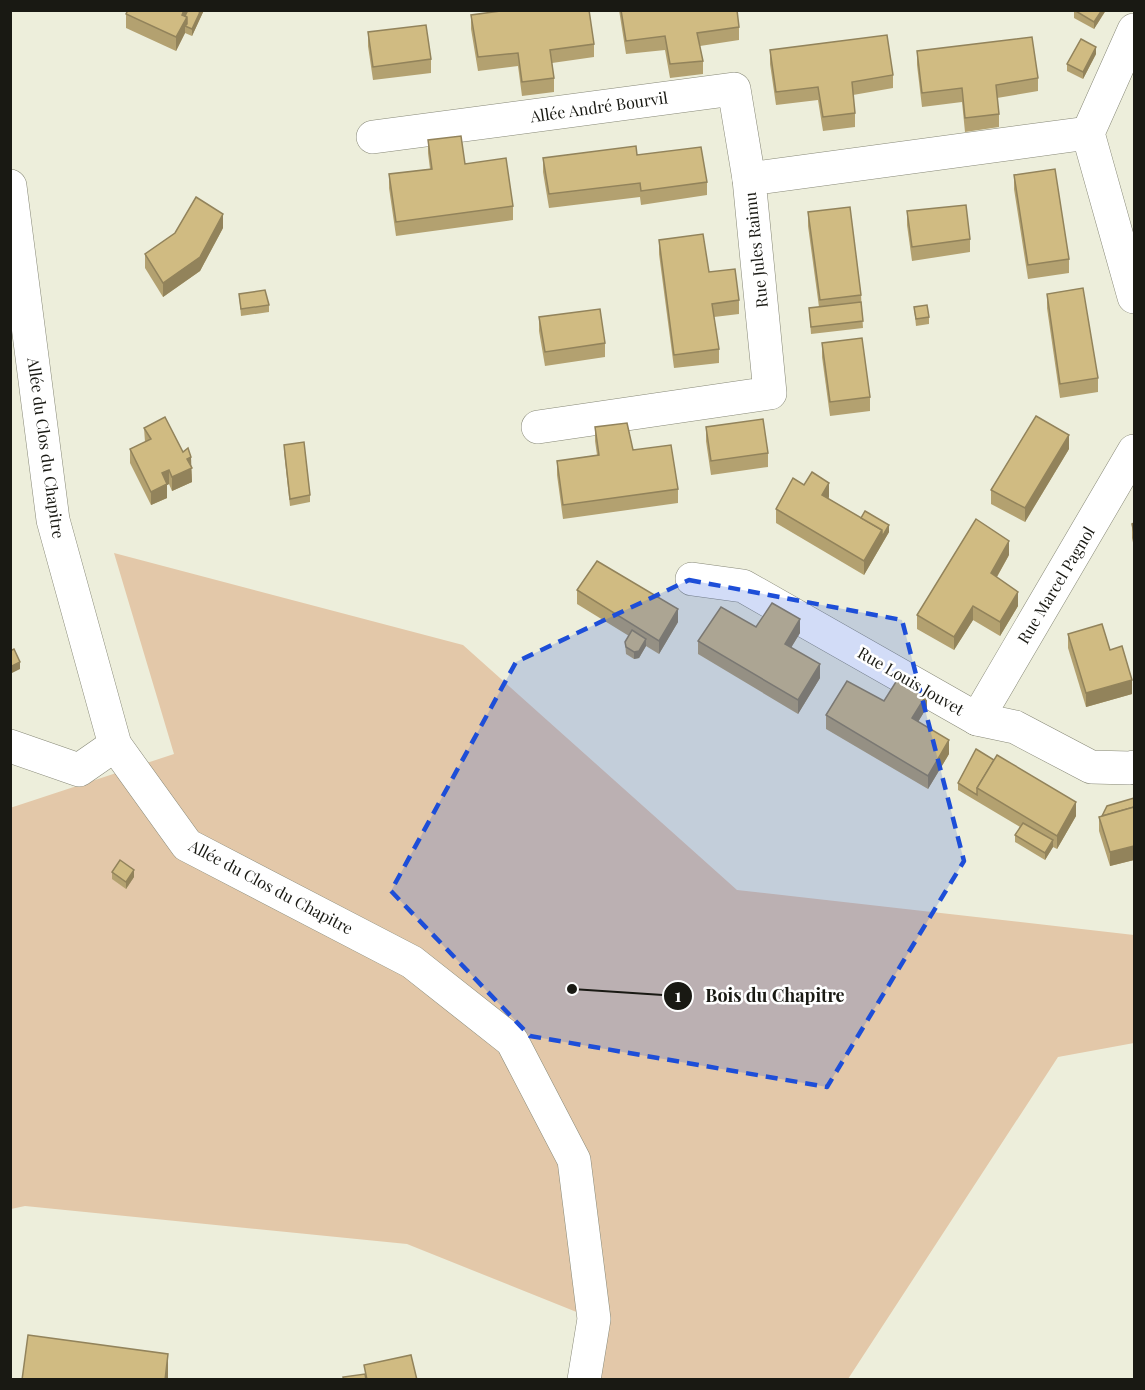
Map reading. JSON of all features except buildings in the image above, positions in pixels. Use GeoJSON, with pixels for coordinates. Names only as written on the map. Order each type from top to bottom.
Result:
{"type":"FeatureCollection","features":[{"type":"Feature","properties":{"kind":"street"},"geometry":{"type":"LineString","coordinates":[[1134,30],[1088,134],[1134,297]]}},
{"type":"Feature","properties":{"kind":"street","name":"Allée André Bourvil"},"geometry":{"type":"LineString","coordinates":[[373,137],[734,89],[749,179]]}},
{"type":"Feature","properties":{"kind":"street","name":"Rue Jules Raimu"},"geometry":{"type":"LineString","coordinates":[[538,427],[770,393],[749,179],[1088,134]]}},
{"type":"Feature","properties":{"kind":"street","name":"Allée du Clos du Chapitre"},"geometry":{"type":"LineString","coordinates":[[10,186],[53,520],[115,745],[187,845],[412,962],[512,1041],[574,1160],[594,1319],[584,1380]]}},
{"type":"Feature","properties":{"kind":"street","name":"Rue Marcel Pagnol"},"geometry":{"type":"LineString","coordinates":[[978,719],[1126,482],[1134,451]]}},
{"type":"Feature","properties":{"kind":"street","name":"Rue Louis Jouvet"},"geometry":{"type":"LineString","coordinates":[[692,579],[743,586],[978,719],[1015,727],[1091,767],[1134,767]]}},
{"type":"Feature","properties":{"kind":"street"},"geometry":{"type":"LineString","coordinates":[[10,746],[79,770],[115,745]]}},
{"type":"Feature","properties":{"kind":"highlighted area"},"geometry":{"type":"Polygon","coordinates":[[[689,580],[902,620],[964,861],[827,1087],[530,1036],[391,891],[516,662],[689,580]]]}},
{"type":"Feature","properties":{"kind":"shaded area"},"geometry":{"type":"Polygon","coordinates":[[[114,553],[463,645],[737,890],[1134,935],[1134,1043],[1058,1057],[848,1379],[584,1379],[594,1319],[407,1244],[25,1206],[11,1209],[10,808],[174,754],[114,553]]]}},
{"type":"Feature","properties":{"kind":"place","name":"Bois du Chapitre"},"geometry":{"type":"Point","coordinates":[572,989]}}]}
